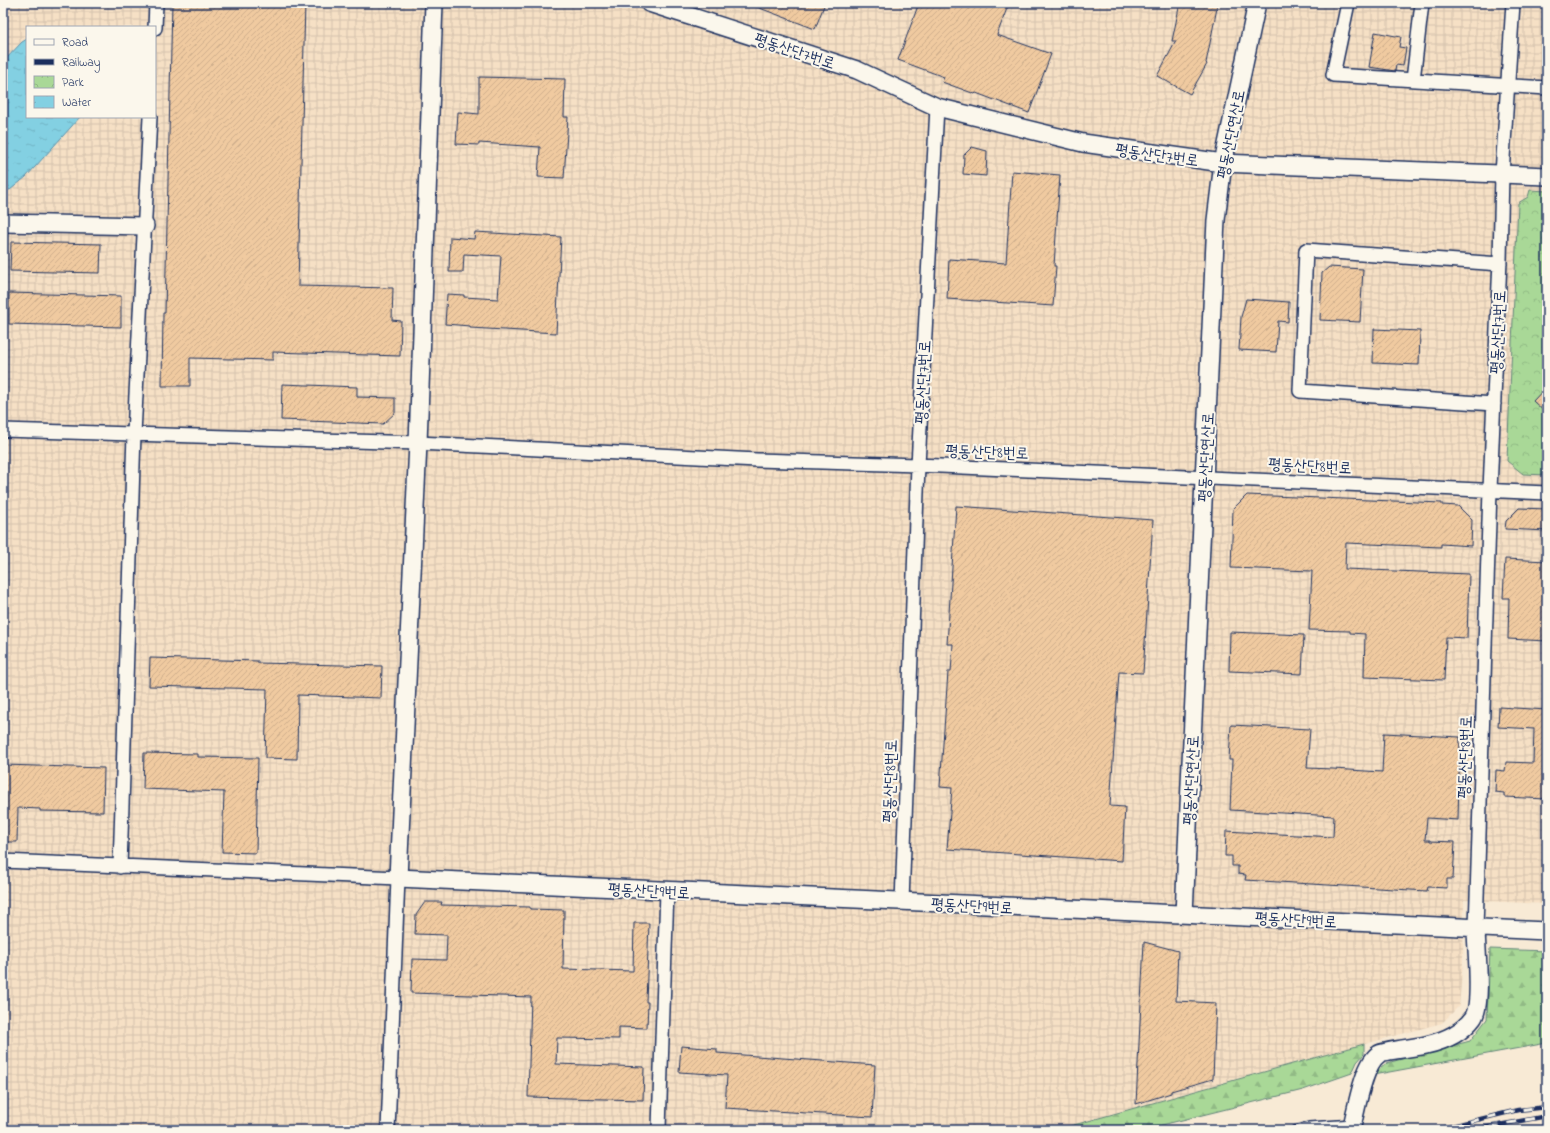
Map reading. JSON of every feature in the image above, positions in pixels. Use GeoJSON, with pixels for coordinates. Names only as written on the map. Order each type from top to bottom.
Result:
{"type":"FeatureCollection","features":[{"type":"Feature","properties":{"kind":"street"},"geometry":{"type":"LineString","coordinates":[[155,26],[156,3]]}},
{"type":"Feature","properties":{"kind":"street"},"geometry":{"type":"LineString","coordinates":[[388,1130],[418,443],[434,3]]}},
{"type":"Feature","properties":{"kind":"street","name":"평동산단7번로"},"geometry":{"type":"LineString","coordinates":[[649,3],[857,70],[937,107],[1082,143],[1222,163],[1547,176]]}},
{"type":"Feature","properties":{"kind":"street","name":"평동산단연산로"},"geometry":{"type":"LineString","coordinates":[[1184,914],[1216,220],[1222,163],[1257,3]]}},
{"type":"Feature","properties":{"kind":"street"},"geometry":{"type":"LineString","coordinates":[[1348,3],[1333,75],[1547,88]]}},
{"type":"Feature","properties":{"kind":"street"},"geometry":{"type":"LineString","coordinates":[[1413,80],[1422,3]]}},
{"type":"Feature","properties":{"kind":"street"},"geometry":{"type":"LineString","coordinates":[[1502,174],[1513,3]]}},
{"type":"Feature","properties":{"kind":"street","name":"평동산단7번로"},"geometry":{"type":"LineString","coordinates":[[918,465],[937,107]]}},
{"type":"Feature","properties":{"kind":"street"},"geometry":{"type":"LineString","coordinates":[[120,867],[134,434],[150,118]]}},
{"type":"Feature","properties":{"kind":"street","name":"평동산단7번로"},"geometry":{"type":"LineString","coordinates":[[1490,490],[1500,264],[1502,174]]}},
{"type":"Feature","properties":{"kind":"street"},"geometry":{"type":"LineString","coordinates":[[3,223],[145,226]]}},
{"type":"Feature","properties":{"kind":"street"},"geometry":{"type":"LineString","coordinates":[[1494,404],[1300,391],[1306,250],[1500,264]]}},
{"type":"Feature","properties":{"kind":"street"},"geometry":{"type":"LineString","coordinates":[[3,430],[418,443],[757,460],[918,465]]}},
{"type":"Feature","properties":{"kind":"street","name":"평동산단8번로"},"geometry":{"type":"LineString","coordinates":[[902,902],[918,465],[1547,493]]}},
{"type":"Feature","properties":{"kind":"street","name":"평동산단8번로"},"geometry":{"type":"LineString","coordinates":[[1476,928],[1490,490]]}},
{"type":"Feature","properties":{"kind":"street"},"geometry":{"type":"LineString","coordinates":[[3,861],[398,878]]}},
{"type":"Feature","properties":{"kind":"street","name":"평동산단9번로"},"geometry":{"type":"LineString","coordinates":[[398,878],[667,892],[1547,931]]}},
{"type":"Feature","properties":{"kind":"street"},"geometry":{"type":"LineString","coordinates":[[659,1129],[667,892]]}},
{"type":"Feature","properties":{"kind":"street"},"geometry":{"type":"LineString","coordinates":[[1352,1126],[1363,1078],[1370,1065],[1379,1054],[1439,1041],[1457,1034],[1473,1018],[1478,998],[1476,928]]}},
{"type":"Feature","properties":{"kind":"lane"},"geometry":{"type":"LineString","coordinates":[[1295,1130],[1309,1126],[1352,1126]]}},
{"type":"Feature","properties":{"kind":"shaded area"},"geometry":{"type":"Polygon","coordinates":[[[3,3],[1547,3],[1547,904],[1464,900],[1463,962],[1459,1006],[1442,1023],[1056,1130],[3,1130],[3,3]]]}},
{"type":"Feature","properties":{"kind":"green space"},"geometry":{"type":"Polygon","coordinates":[[[1530,190],[1547,191],[1547,475],[1523,474],[1507,461],[1518,203],[1528,197],[1530,190]]]}},
{"type":"Feature","properties":{"kind":"green space"},"geometry":{"type":"Polygon","coordinates":[[[1490,949],[1547,951],[1547,1043],[1373,1075],[1387,1063],[1470,1041],[1487,1019],[1490,949]]]}},
{"type":"Feature","properties":{"kind":"green space"},"geometry":{"type":"Polygon","coordinates":[[[1364,1044],[1364,1054],[1357,1062],[1352,1073],[1303,1090],[1162,1125],[1148,1130],[1056,1130],[1364,1044]]]}},
{"type":"Feature","properties":{"kind":"water"},"geometry":{"type":"Polygon","coordinates":[[[26,40],[26,118],[79,118],[26,177],[10,190],[3,188],[3,62],[26,40]]]}},
{"type":"Feature","properties":{"kind":"building"},"geometry":{"type":"Polygon","coordinates":[[[172,3],[305,3],[298,286],[393,288],[392,320],[401,321],[400,356],[273,352],[273,360],[190,358],[190,386],[162,386],[172,3]]]}},
{"type":"Feature","properties":{"kind":"building"},"geometry":{"type":"Polygon","coordinates":[[[749,3],[825,3],[815,29],[749,3]]]}},
{"type":"Feature","properties":{"kind":"building"},"geometry":{"type":"Polygon","coordinates":[[[919,3],[1009,3],[997,35],[1051,54],[1029,113],[942,82],[944,77],[898,60],[919,3]]]}},
{"type":"Feature","properties":{"kind":"building"},"geometry":{"type":"Polygon","coordinates":[[[1180,3],[1218,3],[1207,64],[1190,94],[1157,76],[1176,41],[1172,41],[1180,3]]]}},
{"type":"Feature","properties":{"kind":"building"},"geometry":{"type":"Polygon","coordinates":[[[1375,32],[1401,37],[1399,47],[1406,48],[1403,66],[1396,65],[1395,71],[1369,67],[1375,32]]]}},
{"type":"Feature","properties":{"kind":"building"},"geometry":{"type":"Polygon","coordinates":[[[479,77],[565,79],[564,117],[568,117],[564,178],[538,177],[540,147],[479,143],[479,145],[456,144],[458,112],[479,114],[479,77]]]}},
{"type":"Feature","properties":{"kind":"building"},"geometry":{"type":"Polygon","coordinates":[[[972,147],[987,151],[986,176],[963,174],[964,155],[972,147]]]}},
{"type":"Feature","properties":{"kind":"building"},"geometry":{"type":"Polygon","coordinates":[[[1012,171],[1060,175],[1053,306],[947,299],[949,259],[1006,263],[1012,171]]]}},
{"type":"Feature","properties":{"kind":"building"},"geometry":{"type":"Polygon","coordinates":[[[475,232],[561,237],[556,333],[470,328],[470,326],[445,324],[447,294],[464,295],[464,297],[498,299],[501,256],[464,254],[463,272],[449,272],[450,237],[474,239],[475,232]]]}},
{"type":"Feature","properties":{"kind":"building"},"geometry":{"type":"Polygon","coordinates":[[[11,242],[101,244],[100,273],[10,271],[11,242]]]}},
{"type":"Feature","properties":{"kind":"building"},"geometry":{"type":"Polygon","coordinates":[[[1329,267],[1363,269],[1360,322],[1320,320],[1322,273],[1329,267]]]}},
{"type":"Feature","properties":{"kind":"building"},"geometry":{"type":"Polygon","coordinates":[[[9,293],[121,296],[121,327],[9,324],[9,293]]]}},
{"type":"Feature","properties":{"kind":"building"},"geometry":{"type":"Polygon","coordinates":[[[1246,299],[1289,302],[1288,322],[1278,321],[1276,352],[1239,350],[1241,317],[1246,299]]]}},
{"type":"Feature","properties":{"kind":"building"},"geometry":{"type":"Polygon","coordinates":[[[1374,329],[1420,331],[1419,365],[1373,363],[1374,329]]]}},
{"type":"Feature","properties":{"kind":"building"},"geometry":{"type":"Polygon","coordinates":[[[282,384],[357,387],[357,397],[395,398],[395,413],[383,424],[281,420],[282,384]]]}},
{"type":"Feature","properties":{"kind":"building"},"geometry":{"type":"Polygon","coordinates":[[[1547,386],[1547,414],[1533,401],[1547,386]]]}},
{"type":"Feature","properties":{"kind":"building"},"geometry":{"type":"Polygon","coordinates":[[[1247,495],[1442,503],[1442,505],[1458,506],[1472,520],[1471,546],[1441,544],[1441,547],[1346,543],[1345,569],[1469,574],[1467,638],[1446,637],[1444,680],[1364,677],[1365,634],[1350,633],[1350,631],[1309,630],[1312,571],[1231,568],[1233,509],[1247,495]]]}},
{"type":"Feature","properties":{"kind":"building"},"geometry":{"type":"Polygon","coordinates":[[[956,506],[1153,520],[1143,673],[1119,672],[1110,806],[1125,807],[1122,861],[947,849],[952,788],[940,787],[948,672],[951,672],[953,644],[947,644],[956,506]]]}},
{"type":"Feature","properties":{"kind":"building"},"geometry":{"type":"Polygon","coordinates":[[[1519,508],[1547,509],[1547,531],[1505,529],[1506,521],[1519,508]]]}},
{"type":"Feature","properties":{"kind":"building"},"geometry":{"type":"Polygon","coordinates":[[[1505,559],[1547,561],[1547,641],[1508,639],[1509,598],[1503,598],[1505,559]]]}},
{"type":"Feature","properties":{"kind":"building"},"geometry":{"type":"Polygon","coordinates":[[[1230,632],[1304,635],[1302,674],[1229,671],[1230,632]]]}},
{"type":"Feature","properties":{"kind":"building"},"geometry":{"type":"Polygon","coordinates":[[[150,658],[258,661],[258,663],[382,666],[381,698],[298,695],[297,759],[265,758],[267,689],[149,686],[150,658]]]}},
{"type":"Feature","properties":{"kind":"building"},"geometry":{"type":"Polygon","coordinates":[[[1499,707],[1547,710],[1547,799],[1504,797],[1504,793],[1495,792],[1496,770],[1505,771],[1506,762],[1533,763],[1534,729],[1498,727],[1499,707]]]}},
{"type":"Feature","properties":{"kind":"building"},"geometry":{"type":"Polygon","coordinates":[[[1231,725],[1310,729],[1307,768],[1382,772],[1384,733],[1460,737],[1458,820],[1427,818],[1425,840],[1455,842],[1453,879],[1447,879],[1447,888],[1428,887],[1427,891],[1245,880],[1246,875],[1238,874],[1238,866],[1232,866],[1232,856],[1225,856],[1226,831],[1333,837],[1334,816],[1230,810],[1232,760],[1229,760],[1231,725]]]}},
{"type":"Feature","properties":{"kind":"building"},"geometry":{"type":"Polygon","coordinates":[[[144,753],[198,754],[198,757],[258,758],[256,853],[222,852],[224,792],[143,789],[144,753]]]}},
{"type":"Feature","properties":{"kind":"building"},"geometry":{"type":"Polygon","coordinates":[[[3,765],[104,768],[103,812],[40,811],[40,809],[18,808],[17,842],[3,842],[3,765]]]}},
{"type":"Feature","properties":{"kind":"building"},"geometry":{"type":"Polygon","coordinates":[[[425,902],[442,902],[441,905],[530,907],[530,909],[564,910],[563,969],[633,971],[634,923],[649,923],[646,1002],[648,1002],[647,1028],[619,1027],[619,1039],[557,1038],[556,1064],[644,1067],[643,1100],[528,1097],[531,997],[411,993],[412,959],[446,960],[447,935],[415,934],[416,915],[425,902]]]}},
{"type":"Feature","properties":{"kind":"building"},"geometry":{"type":"Polygon","coordinates":[[[1144,942],[1178,951],[1176,1001],[1216,1003],[1213,1079],[1171,1091],[1171,1093],[1136,1104],[1144,942]]]}},
{"type":"Feature","properties":{"kind":"building"},"geometry":{"type":"Polygon","coordinates":[[[681,1046],[717,1049],[717,1053],[875,1065],[872,1117],[725,1108],[727,1075],[679,1072],[681,1046]]]}},
{"type":"Feature","properties":{"kind":"railway"},"geometry":{"type":"LineString","coordinates":[[1435,1130],[1518,1110],[1547,1107]]}},
{"type":"Feature","properties":{"kind":"railway"},"geometry":{"type":"LineString","coordinates":[[1472,1130],[1547,1116]]}}]}
